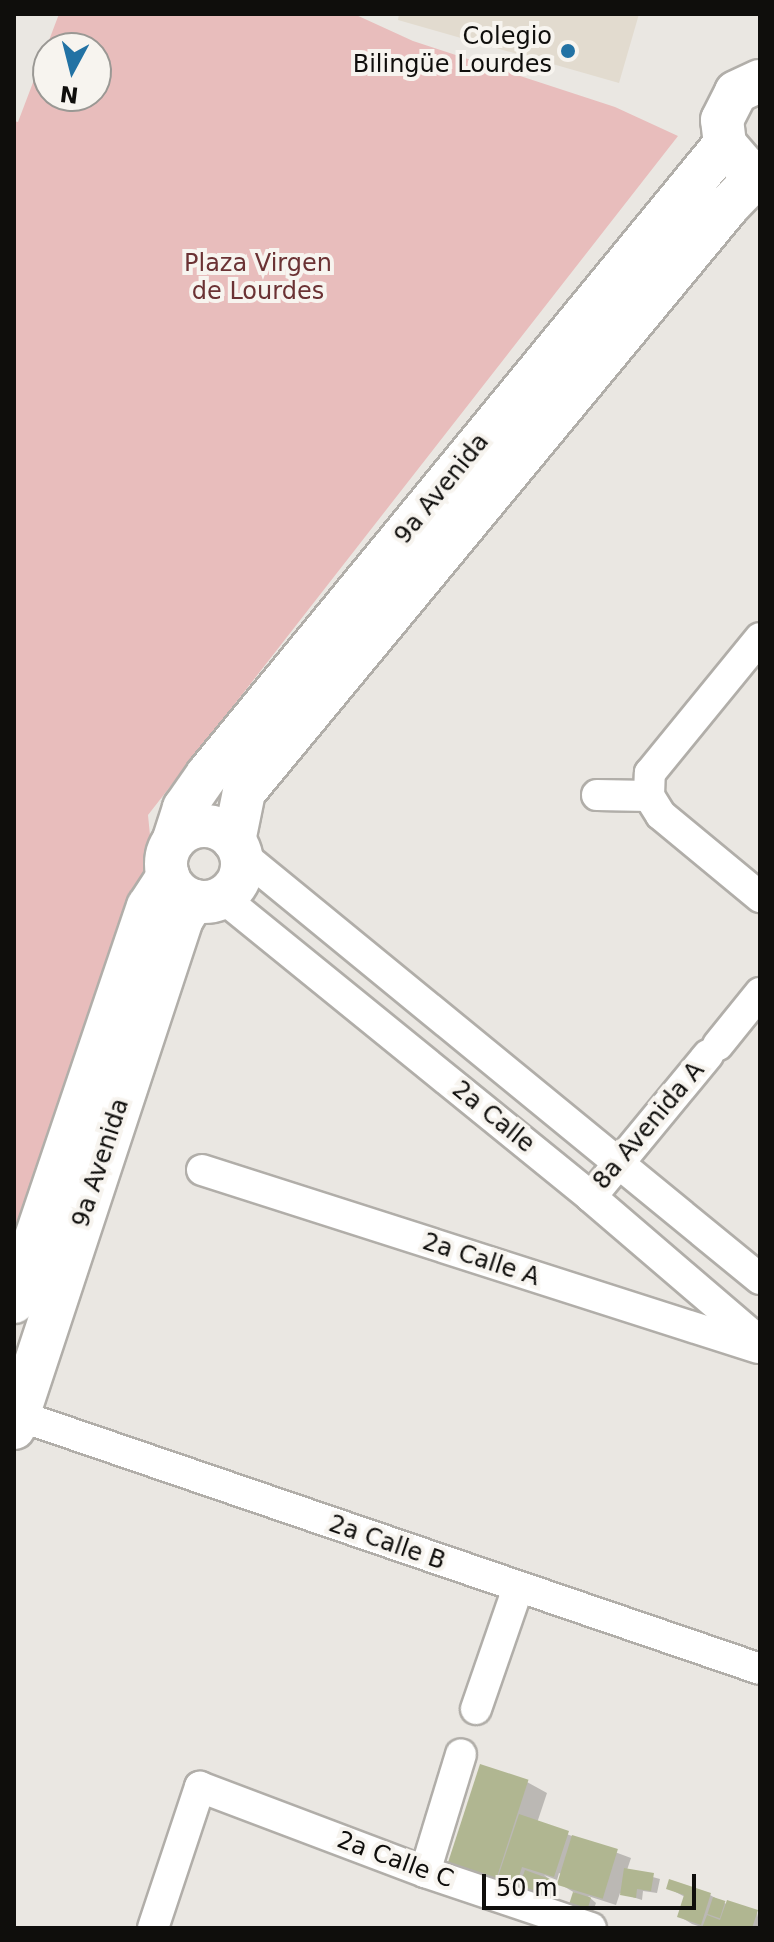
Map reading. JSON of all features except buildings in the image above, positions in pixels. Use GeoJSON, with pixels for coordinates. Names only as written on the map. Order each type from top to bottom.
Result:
{"type":"FeatureCollection","features":[{"type":"Feature","properties":{"kind":"main road"},"geometry":{"type":"LineString","coordinates":[[759,78],[736,92],[722,120],[725,144],[739,163],[760,172]]}},
{"type":"Feature","properties":{"kind":"main road","name":"9a Avenida"},"geometry":{"type":"LineString","coordinates":[[15,1419],[182,919],[189,879],[184,808],[207,775],[725,144]]}},
{"type":"Feature","properties":{"kind":"main road","name":"9a Avenida"},"geometry":{"type":"LineString","coordinates":[[14,1302],[148,907],[189,879],[239,878],[237,847],[244,792],[710,228],[760,172]]}},
{"type":"Feature","properties":{"kind":"main road"},"geometry":{"type":"LineString","coordinates":[[189,879],[181,833],[204,826],[226,833],[237,847]]}},
{"type":"Feature","properties":{"kind":"street"},"geometry":{"type":"LineString","coordinates":[[760,638],[650,773],[649,796],[661,815],[760,897]]}},
{"type":"Feature","properties":{"kind":"street"},"geometry":{"type":"LineString","coordinates":[[597,795],[649,796]]}},
{"type":"Feature","properties":{"kind":"street","name":"2a Calle"},"geometry":{"type":"LineString","coordinates":[[237,847],[760,1279]]}},
{"type":"Feature","properties":{"kind":"street","name":"2a Calle"},"geometry":{"type":"LineString","coordinates":[[189,879],[310,968],[591,1197],[760,1342]]}},
{"type":"Feature","properties":{"kind":"street"},"geometry":{"type":"LineString","coordinates":[[310,968],[338,930]]}},
{"type":"Feature","properties":{"kind":"street","name":"8a Avenida A"},"geometry":{"type":"LineString","coordinates":[[591,1197],[760,993]]}},
{"type":"Feature","properties":{"kind":"street","name":"2a Calle A"},"geometry":{"type":"LineString","coordinates":[[202,1170],[760,1349]]}},
{"type":"Feature","properties":{"kind":"street","name":"2a Calle B"},"geometry":{"type":"LineString","coordinates":[[15,1419],[760,1669]]}},
{"type":"Feature","properties":{"kind":"street"},"geometry":{"type":"LineString","coordinates":[[476,1709],[518,1588]]}},
{"type":"Feature","properties":{"kind":"street"},"geometry":{"type":"LineString","coordinates":[[425,1872],[461,1754]]}},
{"type":"Feature","properties":{"kind":"street","name":"2a Calle C"},"geometry":{"type":"LineString","coordinates":[[153,1928],[200,1787],[425,1872],[591,1928]]}},
{"type":"Feature","properties":{"kind":"shaded area","name":"Colegio Bilingüe Lourdes"},"geometry":{"type":"Polygon","coordinates":[[[399,14],[639,14],[619,83],[398,20],[399,14]]]}},
{"type":"Feature","properties":{"kind":"green space","name":"Plaza Virgen de Lourdes"},"geometry":{"type":"Polygon","coordinates":[[[59,14],[354,14],[413,41],[615,107],[678,136],[148,815],[153,866],[14,1302],[14,121],[18,122],[32,85],[32,112],[112,112],[112,32],[52,32],[59,14]]]}},
{"type":"Feature","properties":{"kind":"place","name":"Colegio Bilingüe Lourdes"},"geometry":{"type":"Point","coordinates":[568,51]}}]}
